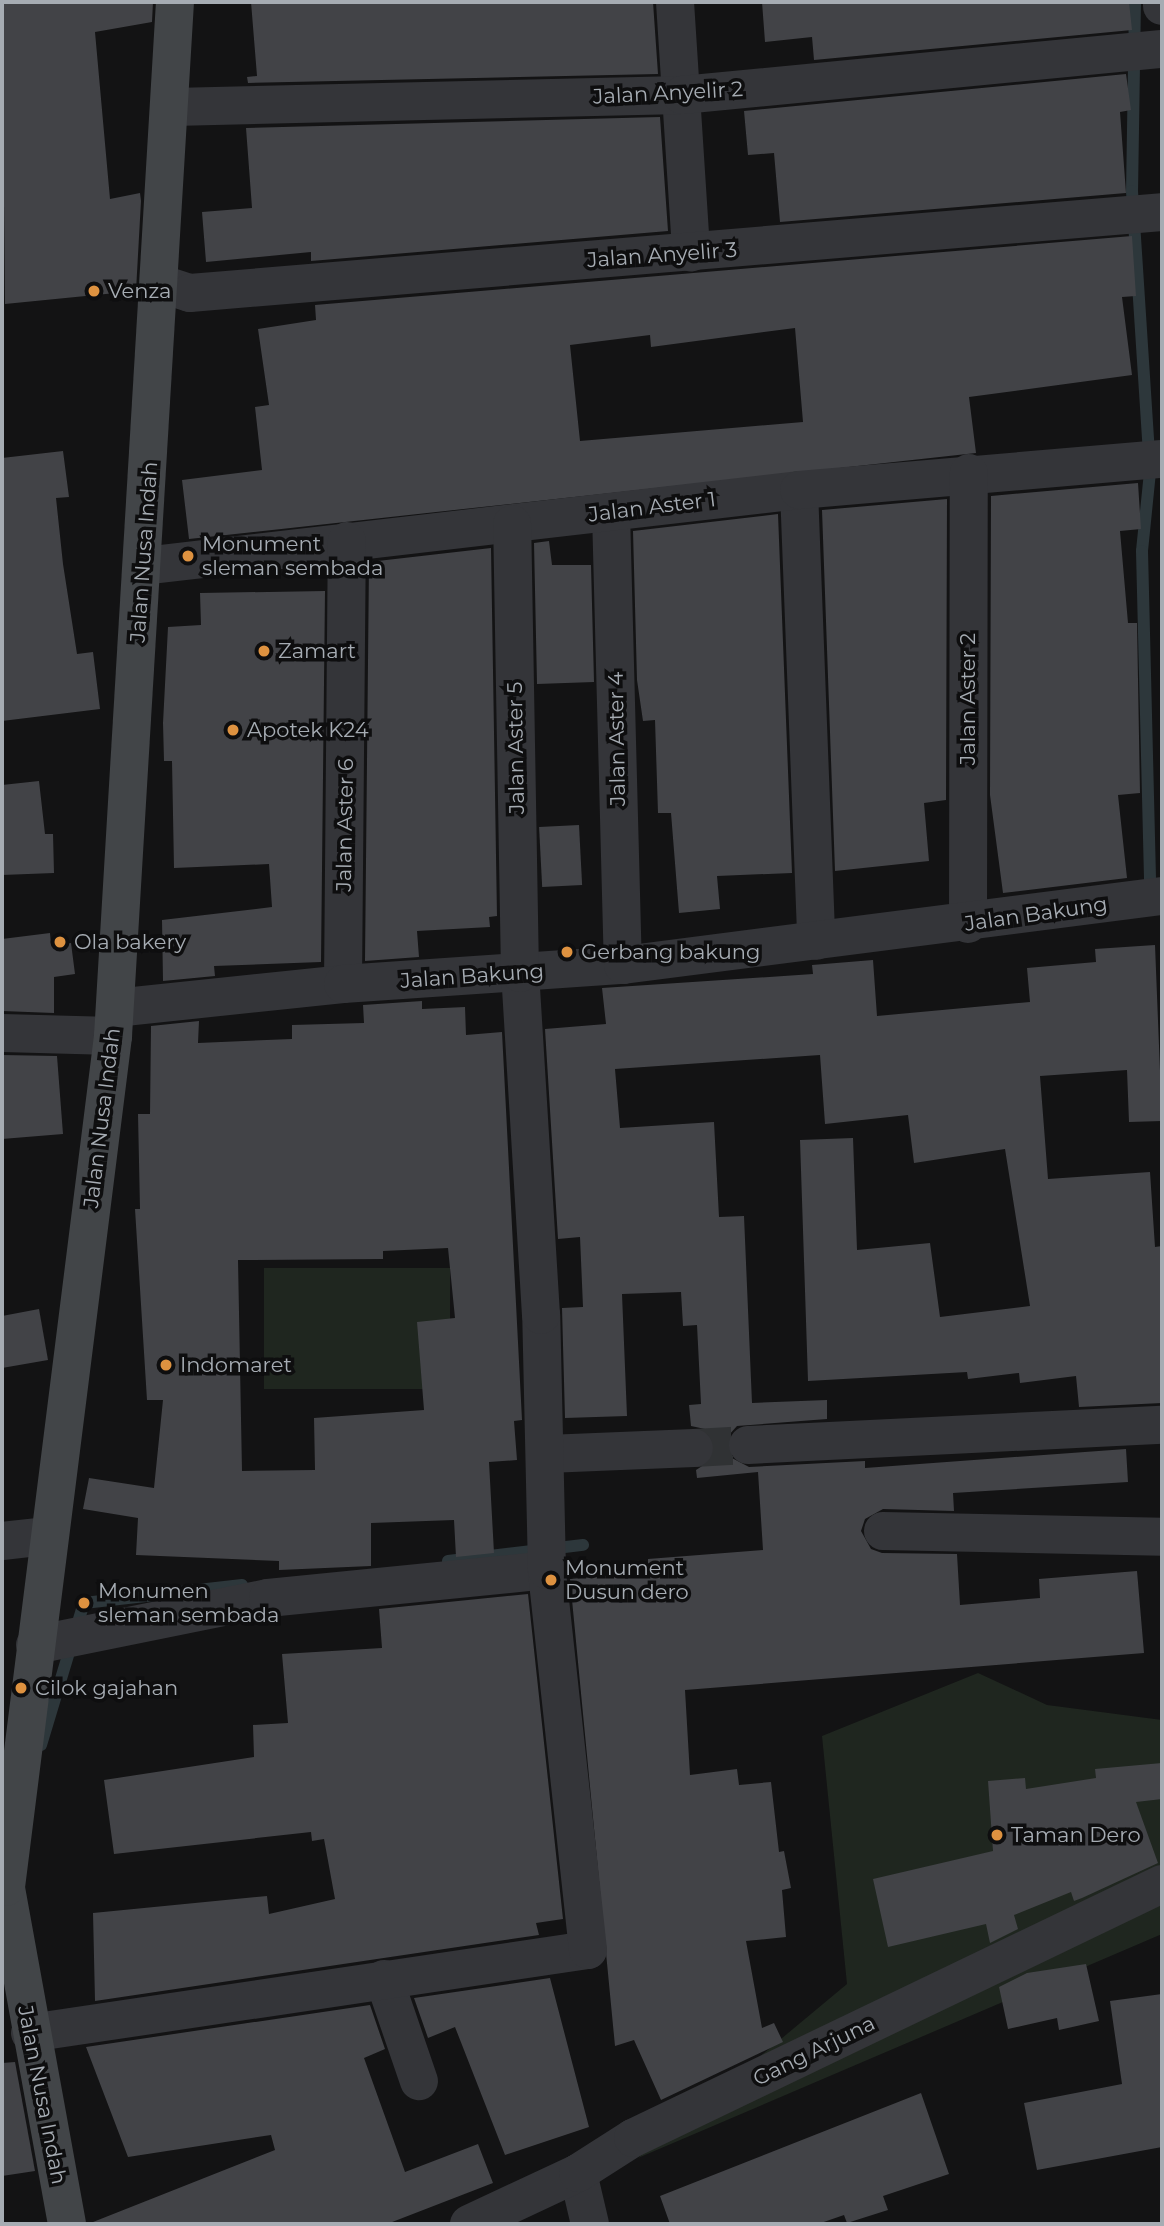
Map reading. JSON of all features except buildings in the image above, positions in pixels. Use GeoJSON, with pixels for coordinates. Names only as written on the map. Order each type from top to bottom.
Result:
{"type":"FeatureCollection","features":[{"type":"Feature","properties":{"kind":"main road","name":"Jalan Nusa Indah"},"geometry":{"type":"LineString","coordinates":[[67,2224],[4,1887],[46,1536],[114,1022],[173,107],[175,2]]}},
{"type":"Feature","properties":{"kind":"street"},"geometry":{"type":"LineString","coordinates":[[675,2],[691,252]]}},
{"type":"Feature","properties":{"kind":"street","name":"Jalan Anyelir 2"},"geometry":{"type":"LineString","coordinates":[[173,107],[682,95],[1148,51]]}},
{"type":"Feature","properties":{"kind":"street","name":"Jalan Anyelir 3"},"geometry":{"type":"LineString","coordinates":[[162,284],[190,293],[1150,214]]}},
{"type":"Feature","properties":{"kind":"street","name":"Jalan Aster 1"},"geometry":{"type":"LineString","coordinates":[[143,566],[799,490],[969,473],[1153,460]]}},
{"type":"Feature","properties":{"kind":"street","name":"Jalan Aster 2"},"geometry":{"type":"LineString","coordinates":[[968,925],[969,473]]}},
{"type":"Feature","properties":{"kind":"street"},"geometry":{"type":"LineString","coordinates":[[799,490],[816,941]]}},
{"type":"Feature","properties":{"kind":"street","name":"Jalan Aster 4"},"geometry":{"type":"LineString","coordinates":[[611,512],[623,965]]}},
{"type":"Feature","properties":{"kind":"street","name":"Jalan Aster 5"},"geometry":{"type":"LineString","coordinates":[[384,1979],[588,1950],[547,1570],[547,1454],[520,973],[512,524]]}},
{"type":"Feature","properties":{"kind":"street","name":"Jalan Aster 6"},"geometry":{"type":"LineString","coordinates":[[343,984],[347,541]]}},
{"type":"Feature","properties":{"kind":"street","name":"Jalan Bakung"},"geometry":{"type":"LineString","coordinates":[[2,1033],[114,1022],[343,984],[623,965],[968,925],[1162,896]]}},
{"type":"Feature","properties":{"kind":"street"},"geometry":{"type":"LineString","coordinates":[[748,1445],[1162,1425]]}},
{"type":"Feature","properties":{"kind":"street"},"geometry":{"type":"LineString","coordinates":[[547,1454],[694,1448]]}},
{"type":"Feature","properties":{"kind":"street"},"geometry":{"type":"LineString","coordinates":[[883,1531],[1162,1537]]}},
{"type":"Feature","properties":{"kind":"street"},"geometry":{"type":"LineString","coordinates":[[2,1541],[46,1536]]}},
{"type":"Feature","properties":{"kind":"street"},"geometry":{"type":"LineString","coordinates":[[35,1645],[268,1598],[547,1570]]}},
{"type":"Feature","properties":{"kind":"street","name":"Gang Arjuna"},"geometry":{"type":"LineString","coordinates":[[469,2224],[578,2173],[633,2138],[1162,1884]]}},
{"type":"Feature","properties":{"kind":"street"},"geometry":{"type":"LineString","coordinates":[[30,2033],[384,1979],[419,2081]]}},
{"type":"Feature","properties":{"kind":"street"},"geometry":{"type":"LineString","coordinates":[[578,2173],[590,2224]]}},
{"type":"Feature","properties":{"kind":"shaded area"},"geometry":{"type":"Polygon","coordinates":[[[264,1268],[450,1268],[450,1389],[264,1389],[264,1268]]]}},
{"type":"Feature","properties":{"kind":"shaded area","name":"Taman Dero"},"geometry":{"type":"Polygon","coordinates":[[[978,1673],[1047,1705],[1162,1720],[1162,1934],[638,2158],[847,1984],[822,1736],[978,1673]]]}},
{"type":"Feature","properties":{"kind":"waterway"},"geometry":{"type":"LineString","coordinates":[[1135,2],[1132,191],[1150,472],[1142,551],[1150,885]]}},
{"type":"Feature","properties":{"kind":"waterway"},"geometry":{"type":"LineString","coordinates":[[448,1561],[583,1545]]}},
{"type":"Feature","properties":{"kind":"waterway"},"geometry":{"type":"LineString","coordinates":[[41,1745],[84,1603],[242,1585]]}},
{"type":"Feature","properties":{"kind":"tunnel"},"geometry":{"type":"LineString","coordinates":[[694,1448],[748,1445]]}},
{"type":"Feature","properties":{"kind":"place","name":"Venza"},"geometry":{"type":"Point","coordinates":[94,291]}},
{"type":"Feature","properties":{"kind":"place","name":"Monument sleman sembada"},"geometry":{"type":"Point","coordinates":[188,556]}},
{"type":"Feature","properties":{"kind":"place","name":"Zamart"},"geometry":{"type":"Point","coordinates":[264,651]}},
{"type":"Feature","properties":{"kind":"place","name":"Apotek K24"},"geometry":{"type":"Point","coordinates":[233,730]}},
{"type":"Feature","properties":{"kind":"place","name":"Ola bakery"},"geometry":{"type":"Point","coordinates":[60,942]}},
{"type":"Feature","properties":{"kind":"place","name":"Gerbang bakung"},"geometry":{"type":"Point","coordinates":[567,952]}},
{"type":"Feature","properties":{"kind":"place","name":"Indomaret"},"geometry":{"type":"Point","coordinates":[166,1365]}},
{"type":"Feature","properties":{"kind":"place","name":"Monument Dusun dero"},"geometry":{"type":"Point","coordinates":[551,1580]}},
{"type":"Feature","properties":{"kind":"place","name":"Monumen sleman sembada"},"geometry":{"type":"Point","coordinates":[84,1603]}},
{"type":"Feature","properties":{"kind":"place","name":"Cilok gajahan"},"geometry":{"type":"Point","coordinates":[21,1688]}},
{"type":"Feature","properties":{"kind":"place","name":"Taman Dero"},"geometry":{"type":"Point","coordinates":[997,1835]}}]}
